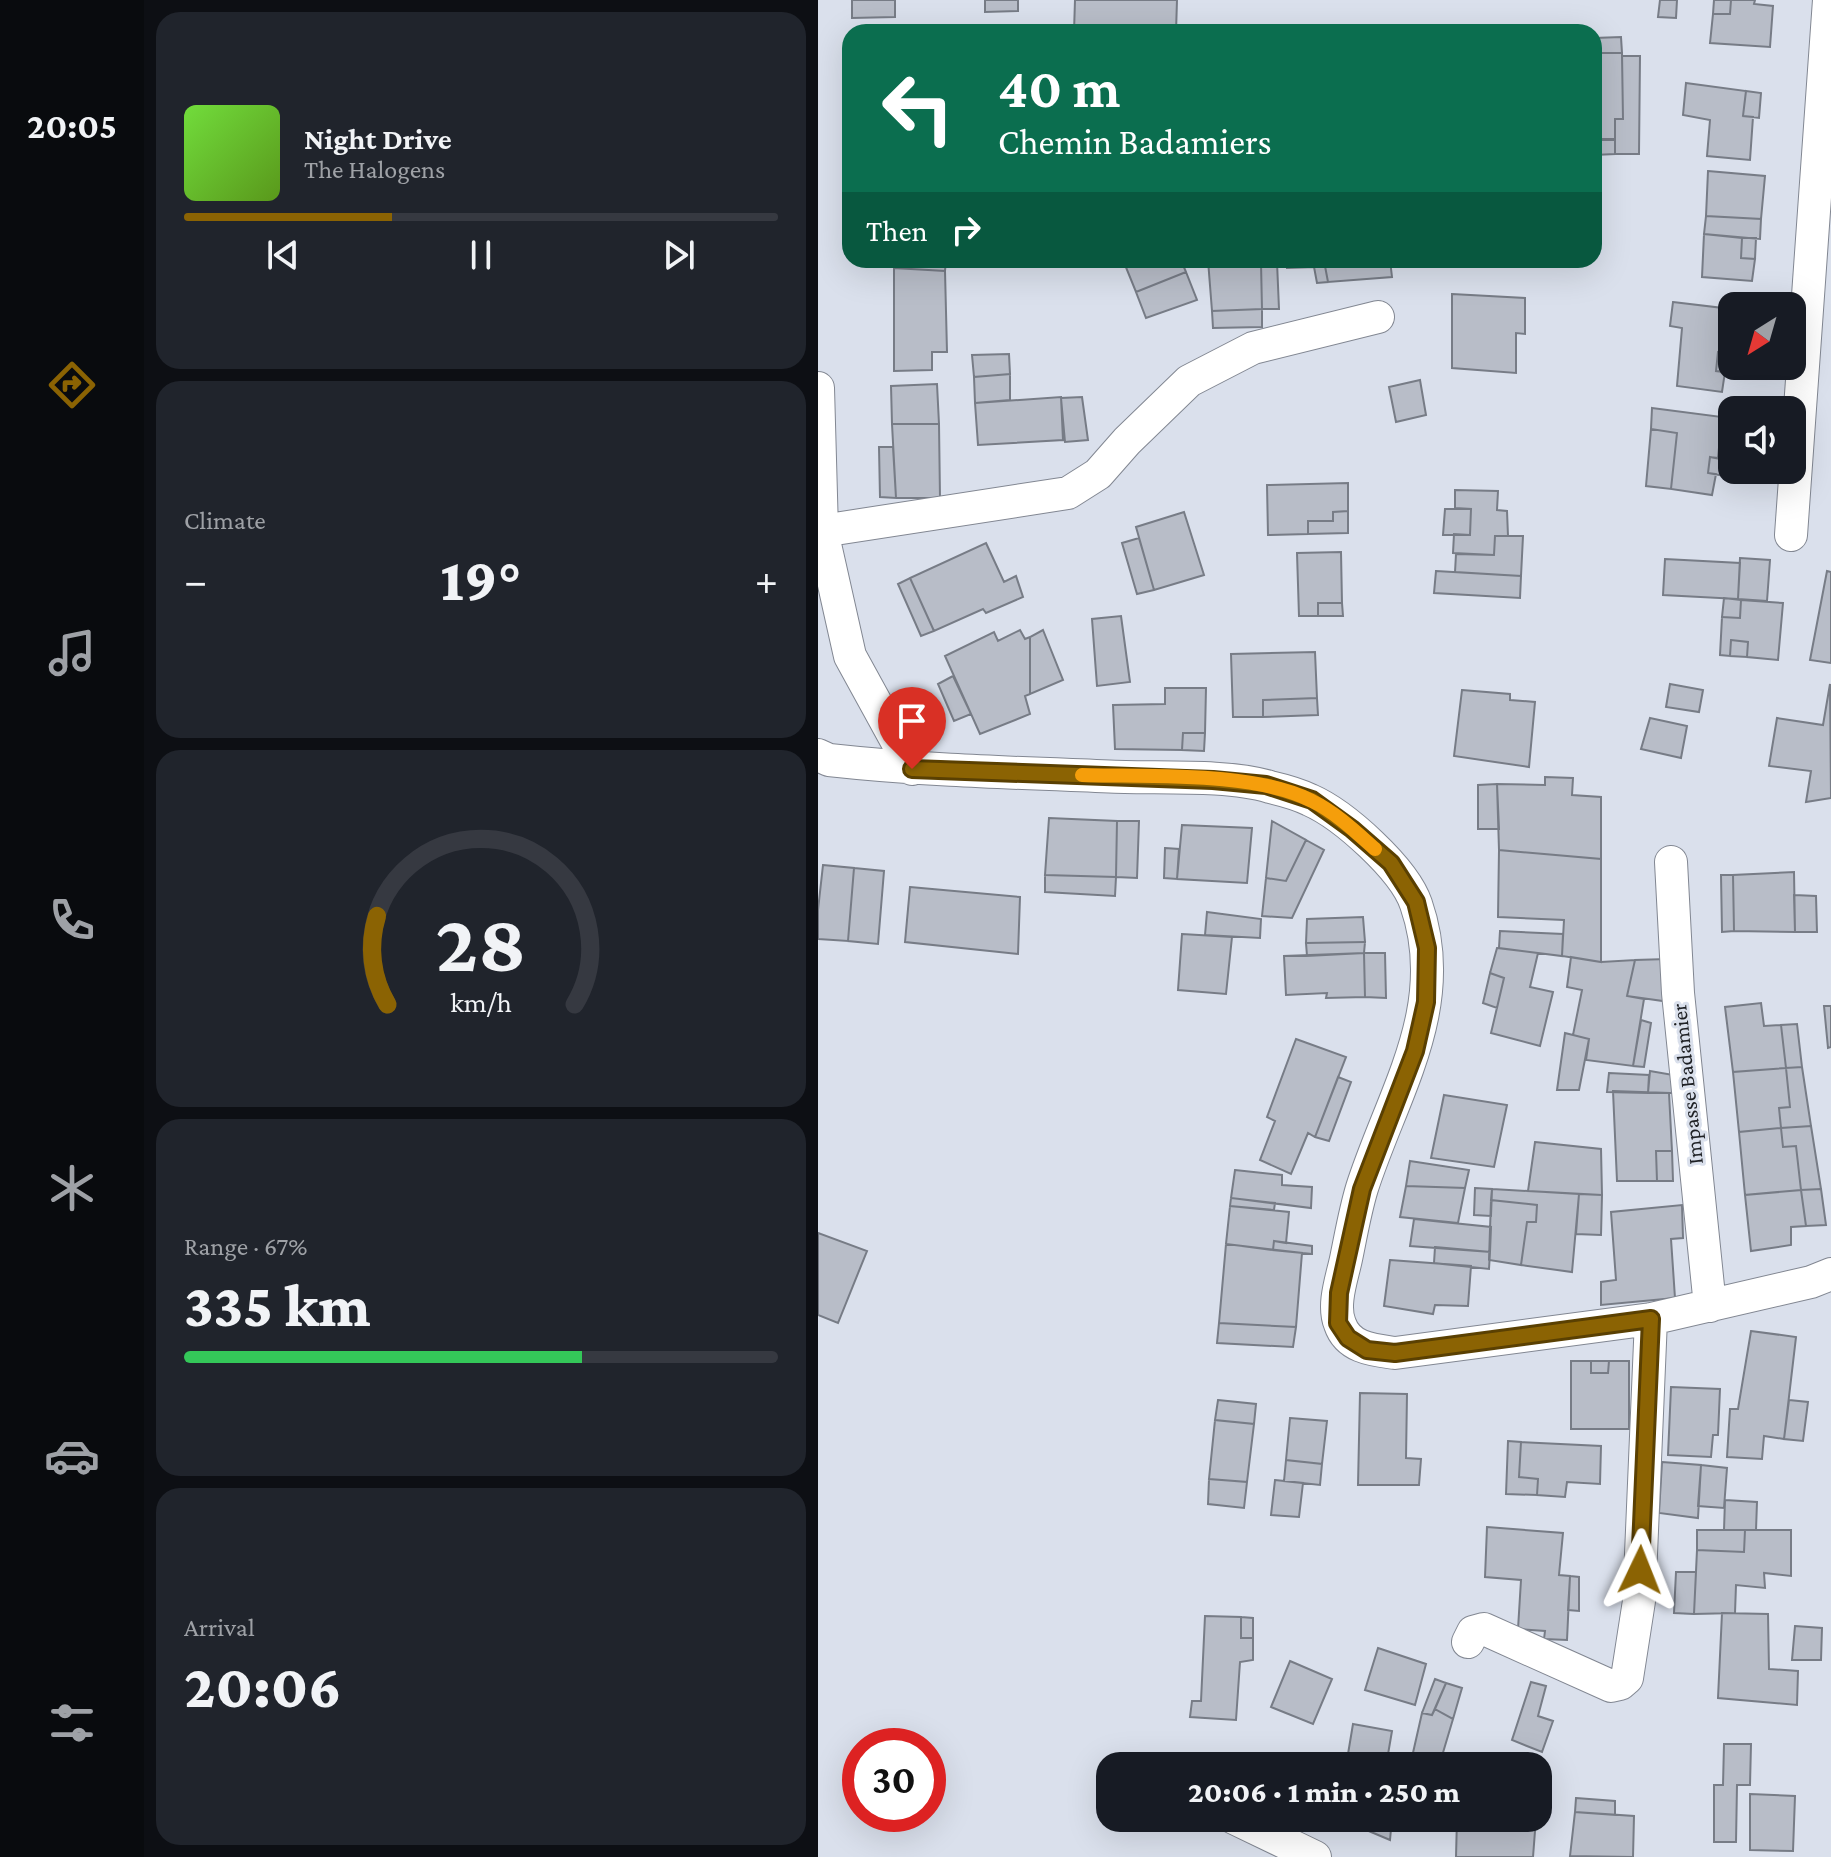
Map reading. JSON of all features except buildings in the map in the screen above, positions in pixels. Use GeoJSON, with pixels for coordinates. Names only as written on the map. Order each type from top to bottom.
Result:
{"type":"FeatureCollection","features":[{"type":"Feature","properties":{"kind":"street"},"geometry":{"type":"LineString","coordinates":[[1791,535],[1829,0]]}},
{"type":"Feature","properties":{"kind":"street"},"geometry":{"type":"LineString","coordinates":[[822,531],[1068,493],[1098,474],[1189,381],[1253,348],[1378,317]]}},
{"type":"Feature","properties":{"kind":"street"},"geometry":{"type":"LineString","coordinates":[[818,388],[822,531],[850,656],[912,769]]}},
{"type":"Feature","properties":{"kind":"street"},"geometry":{"type":"LineString","coordinates":[[818,755],[829,760],[912,769],[1213,780],[1266,785],[1312,800],[1391,863],[1416,902],[1427,948],[1426,1002],[1415,1051],[1362,1189],[1339,1293],[1338,1323],[1348,1338],[1367,1350],[1395,1353],[1651,1319],[1811,1282],[1831,1274]]}},
{"type":"Feature","properties":{"kind":"street","name":"Impasse Badamier"},"geometry":{"type":"LineString","coordinates":[[1671,862],[1678,993],[1710,1306]]}},
{"type":"Feature","properties":{"kind":"street"},"geometry":{"type":"LineString","coordinates":[[1468,1642],[1473,1632],[1484,1629],[1611,1686],[1627,1678],[1639,1601],[1651,1319]]}},
{"type":"Feature","properties":{"kind":"street"},"geometry":{"type":"LineString","coordinates":[[1263,1832],[1315,1857]]}},
{"type":"Feature","properties":{"kind":"slow traffic"},"geometry":{"type":"LineString","coordinates":[[1082,775],[1266,785],[1312,800],[1375,849]]}},
{"type":"Feature","properties":{"kind":"route"},"geometry":{"type":"LineString","coordinates":[[912,769],[1213,780],[1266,785],[1312,800],[1391,863],[1416,902],[1427,948],[1426,1002],[1415,1051],[1362,1189],[1339,1293],[1338,1323],[1348,1338],[1367,1350],[1395,1353],[1651,1319],[1640,1570]]}}]}
